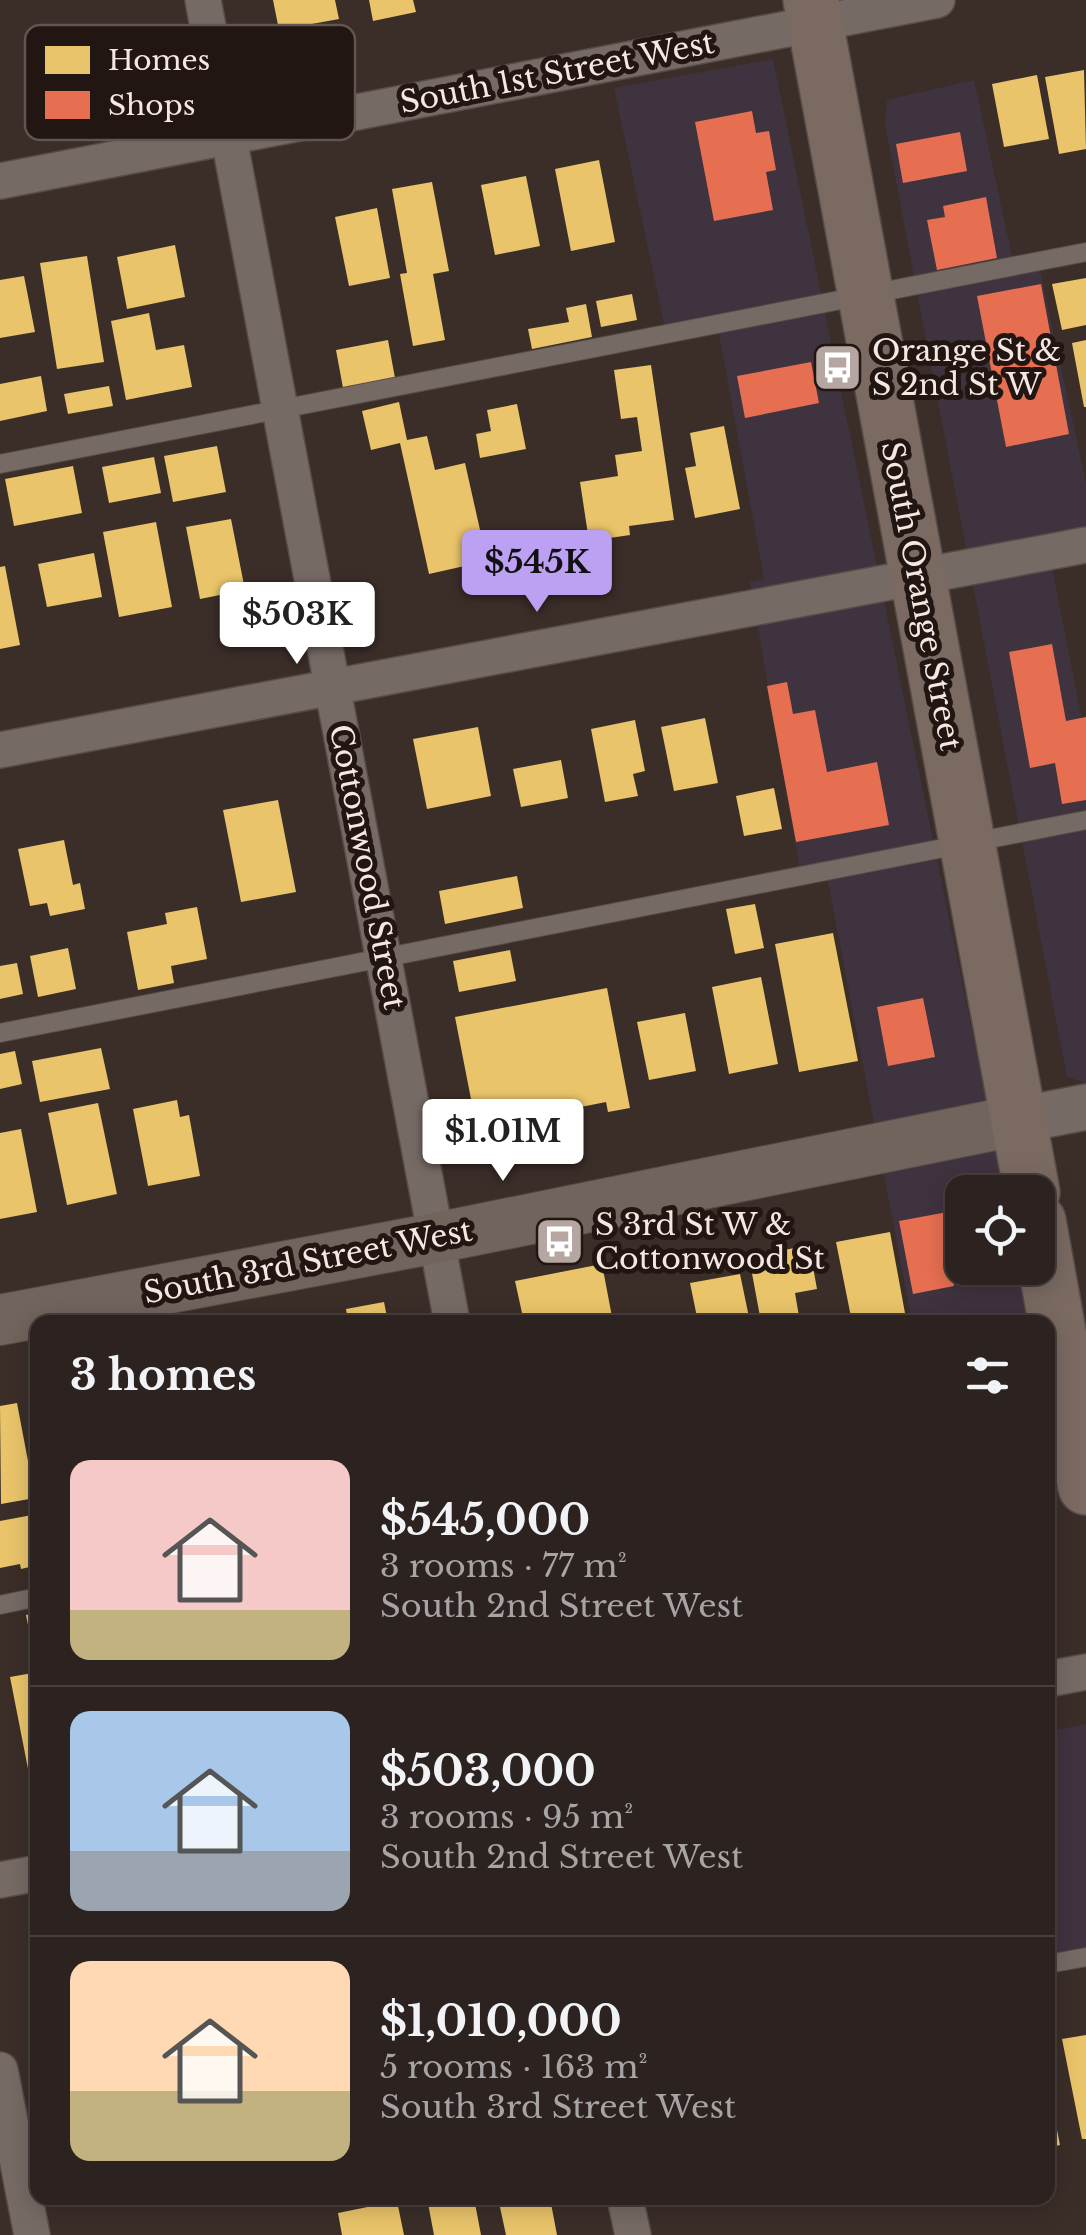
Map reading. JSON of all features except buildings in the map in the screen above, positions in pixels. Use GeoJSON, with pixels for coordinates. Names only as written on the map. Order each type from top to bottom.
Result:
{"type":"FeatureCollection","features":[{"type":"Feature","properties":{"kind":"main road","name":"South Orange Street"},"geometry":{"type":"LineString","coordinates":[[812,12],[1029,1175]]}},
{"type":"Feature","properties":{"kind":"main road","name":"South 3rd Street West"},"geometry":{"type":"LineString","coordinates":[[0,1320],[436,1238],[1019,1120]]}},
{"type":"Feature","properties":{"kind":"main road"},"geometry":{"type":"LineString","coordinates":[[1049,1285],[1054,1315]]}},
{"type":"Feature","properties":{"kind":"main road"},"geometry":{"type":"LineString","coordinates":[[1055,1321],[1086,1487]]}},
{"type":"Feature","properties":{"kind":"street","name":"Cottonwood Street"},"geometry":{"type":"LineString","coordinates":[[202,0],[207,25]]}},
{"type":"Feature","properties":{"kind":"street","name":"South 1st Street West"},"geometry":{"type":"LineString","coordinates":[[355,111],[812,12],[936,0]]}},
{"type":"Feature","properties":{"kind":"street","name":"South 1st Street West"},"geometry":{"type":"LineString","coordinates":[[0,182],[219,140]]}},
{"type":"Feature","properties":{"kind":"street","name":"Cottonwood Street"},"geometry":{"type":"LineString","coordinates":[[229,140],[451,1315]]}},
{"type":"Feature","properties":{"kind":"street"},"geometry":{"type":"LineString","coordinates":[[0,750],[1086,546]]}},
{"type":"Feature","properties":{"kind":"street","name":"South 3rd Street West"},"geometry":{"type":"LineString","coordinates":[[1019,1120],[1086,1107]]}},
{"type":"Feature","properties":{"kind":"street"},"geometry":{"type":"LineString","coordinates":[[1055,1678],[1086,1672]]}},
{"type":"Feature","properties":{"kind":"street"},"geometry":{"type":"LineString","coordinates":[[0,1880],[30,1874]]}},
{"type":"Feature","properties":{"kind":"street"},"geometry":{"type":"LineString","coordinates":[[0,2070],[32,2235]]}},
{"type":"Feature","properties":{"kind":"street"},"geometry":{"type":"LineString","coordinates":[[627,2205],[633,2235]]}},
{"type":"Feature","properties":{"kind":"lane"},"geometry":{"type":"LineString","coordinates":[[0,464],[1086,252]]}},
{"type":"Feature","properties":{"kind":"lane"},"geometry":{"type":"LineString","coordinates":[[0,1033],[1086,820]]}},
{"type":"Feature","properties":{"kind":"lane"},"geometry":{"type":"LineString","coordinates":[[0,1604],[30,1598]]}},
{"type":"Feature","properties":{"kind":"lane"},"geometry":{"type":"LineString","coordinates":[[1055,1963],[1086,1958]]}},
{"type":"Feature","properties":{"kind":"shaded area"},"geometry":{"type":"Polygon","coordinates":[[[773,59],[1002,1175],[945,1175],[945,1285],[1023,1285],[1030,1315],[911,1315],[826,871],[801,875],[750,582],[764,579],[717,323],[666,333],[614,88],[773,59]]]}},
{"type":"Feature","properties":{"kind":"shaded area"},"geometry":{"type":"Polygon","coordinates":[[[974,80],[1014,265],[1038,261],[1086,483],[1086,545],[1049,553],[1086,740],[1086,1083],[1067,1077],[885,124],[887,100],[974,80]]]}},
{"type":"Feature","properties":{"kind":"shaded area"},"geometry":{"type":"Polygon","coordinates":[[[1086,1724],[1086,1957],[1055,1963],[1055,1731],[1086,1724]]]}},
{"type":"Feature","properties":{"kind":"place","name":"Orange St & S 2nd St W"},"geometry":{"type":"Point","coordinates":[837,368]}},
{"type":"Feature","properties":{"kind":"place","name":"S 3rd St W & Cottonwood St"},"geometry":{"type":"Point","coordinates":[560,1242]}}]}
